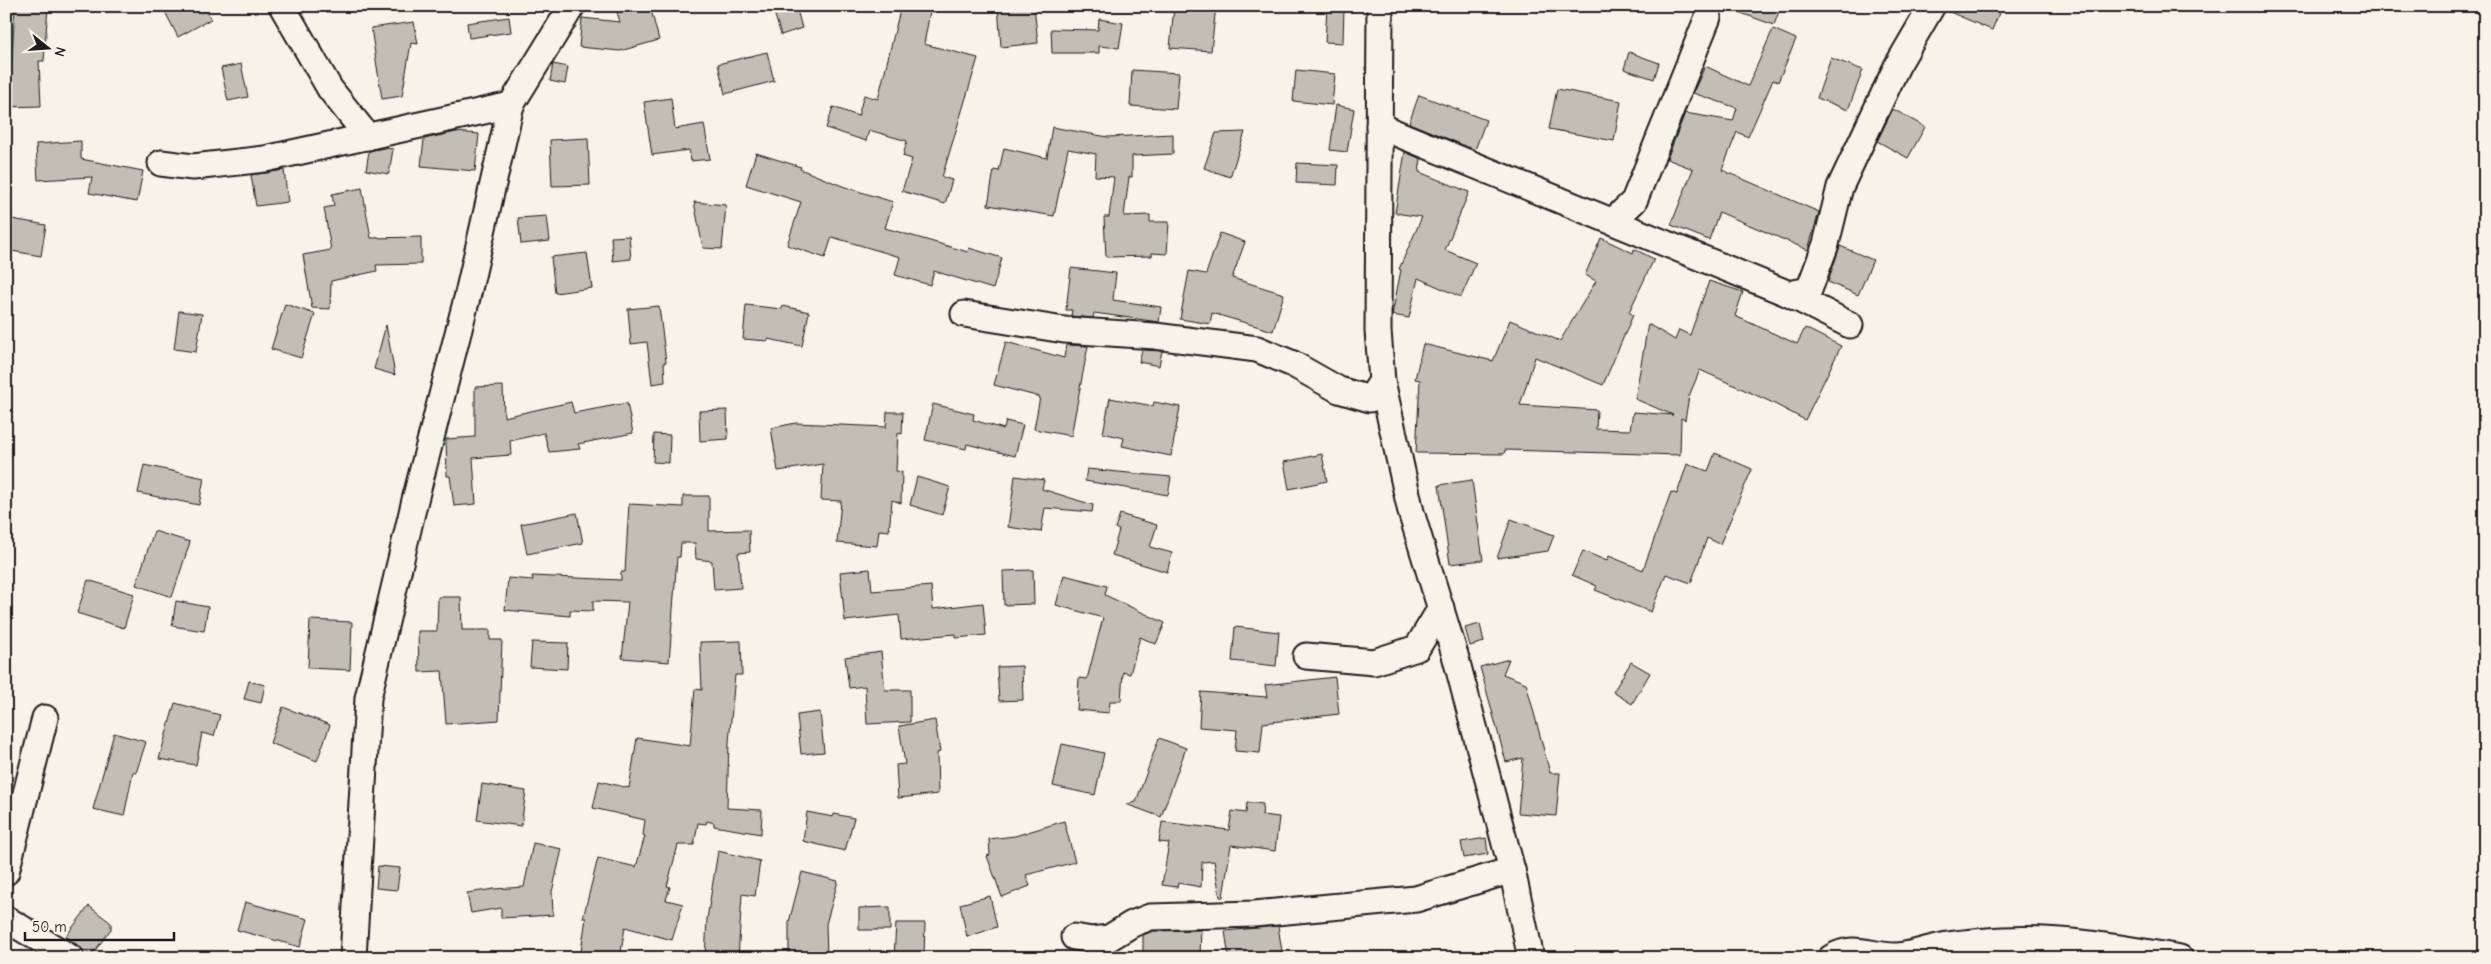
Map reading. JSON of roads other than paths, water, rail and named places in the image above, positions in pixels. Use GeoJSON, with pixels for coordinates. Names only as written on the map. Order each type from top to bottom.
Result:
{"type":"FeatureCollection","features":[{"type":"Feature","properties":{"kind":"street"},"geometry":{"type":"LineString","coordinates":[[282,6],[330,89],[368,137]]}},
{"type":"Feature","properties":{"kind":"street"},"geometry":{"type":"LineString","coordinates":[[353,958],[368,698],[414,500],[467,298],[511,105],[572,6]]}},
{"type":"Feature","properties":{"kind":"street"},"geometry":{"type":"LineString","coordinates":[[1380,6],[1378,331],[1382,381],[1411,512],[1440,608],[1512,870],[1531,958]]}},
{"type":"Feature","properties":{"kind":"street"},"geometry":{"type":"LineString","coordinates":[[1789,294],[1810,290],[1826,244],[1840,187],[1897,66],[1932,6]]}},
{"type":"Feature","properties":{"kind":"street"},"geometry":{"type":"LineString","coordinates":[[1613,220],[1634,200],[1708,17]]}},
{"type":"Feature","properties":{"kind":"street"},"geometry":{"type":"LineString","coordinates":[[161,163],[193,167],[265,159],[511,105]]}},
{"type":"Feature","properties":{"kind":"street"},"geometry":{"type":"LineString","coordinates":[[1379,126],[1613,220],[1789,294],[1850,324]]}},
{"type":"Feature","properties":{"kind":"street"},"geometry":{"type":"LineString","coordinates":[[964,314],[1064,330],[1155,336],[1258,349],[1293,364],[1339,390],[1370,399],[1382,381]]}},
{"type":"Feature","properties":{"kind":"street"},"geometry":{"type":"LineString","coordinates":[[1306,656],[1374,662],[1417,648],[1440,608]]}},
{"type":"Feature","properties":{"kind":"street"},"geometry":{"type":"LineString","coordinates":[[6,872],[45,718]]}},
{"type":"Feature","properties":{"kind":"street"},"geometry":{"type":"LineString","coordinates":[[1074,937],[1092,940],[1109,938],[1132,924],[1150,917],[1254,914],[1416,899],[1512,870]]}},
{"type":"Feature","properties":{"kind":"street"},"geometry":{"type":"LineString","coordinates":[[6,919],[71,958]]}},
{"type":"Feature","properties":{"kind":"street"},"geometry":{"type":"LineString","coordinates":[[1831,958],[1842,950],[1861,950],[1879,956],[1898,956],[1939,946],[2009,939],[2097,944],[2180,958]]}}]}
